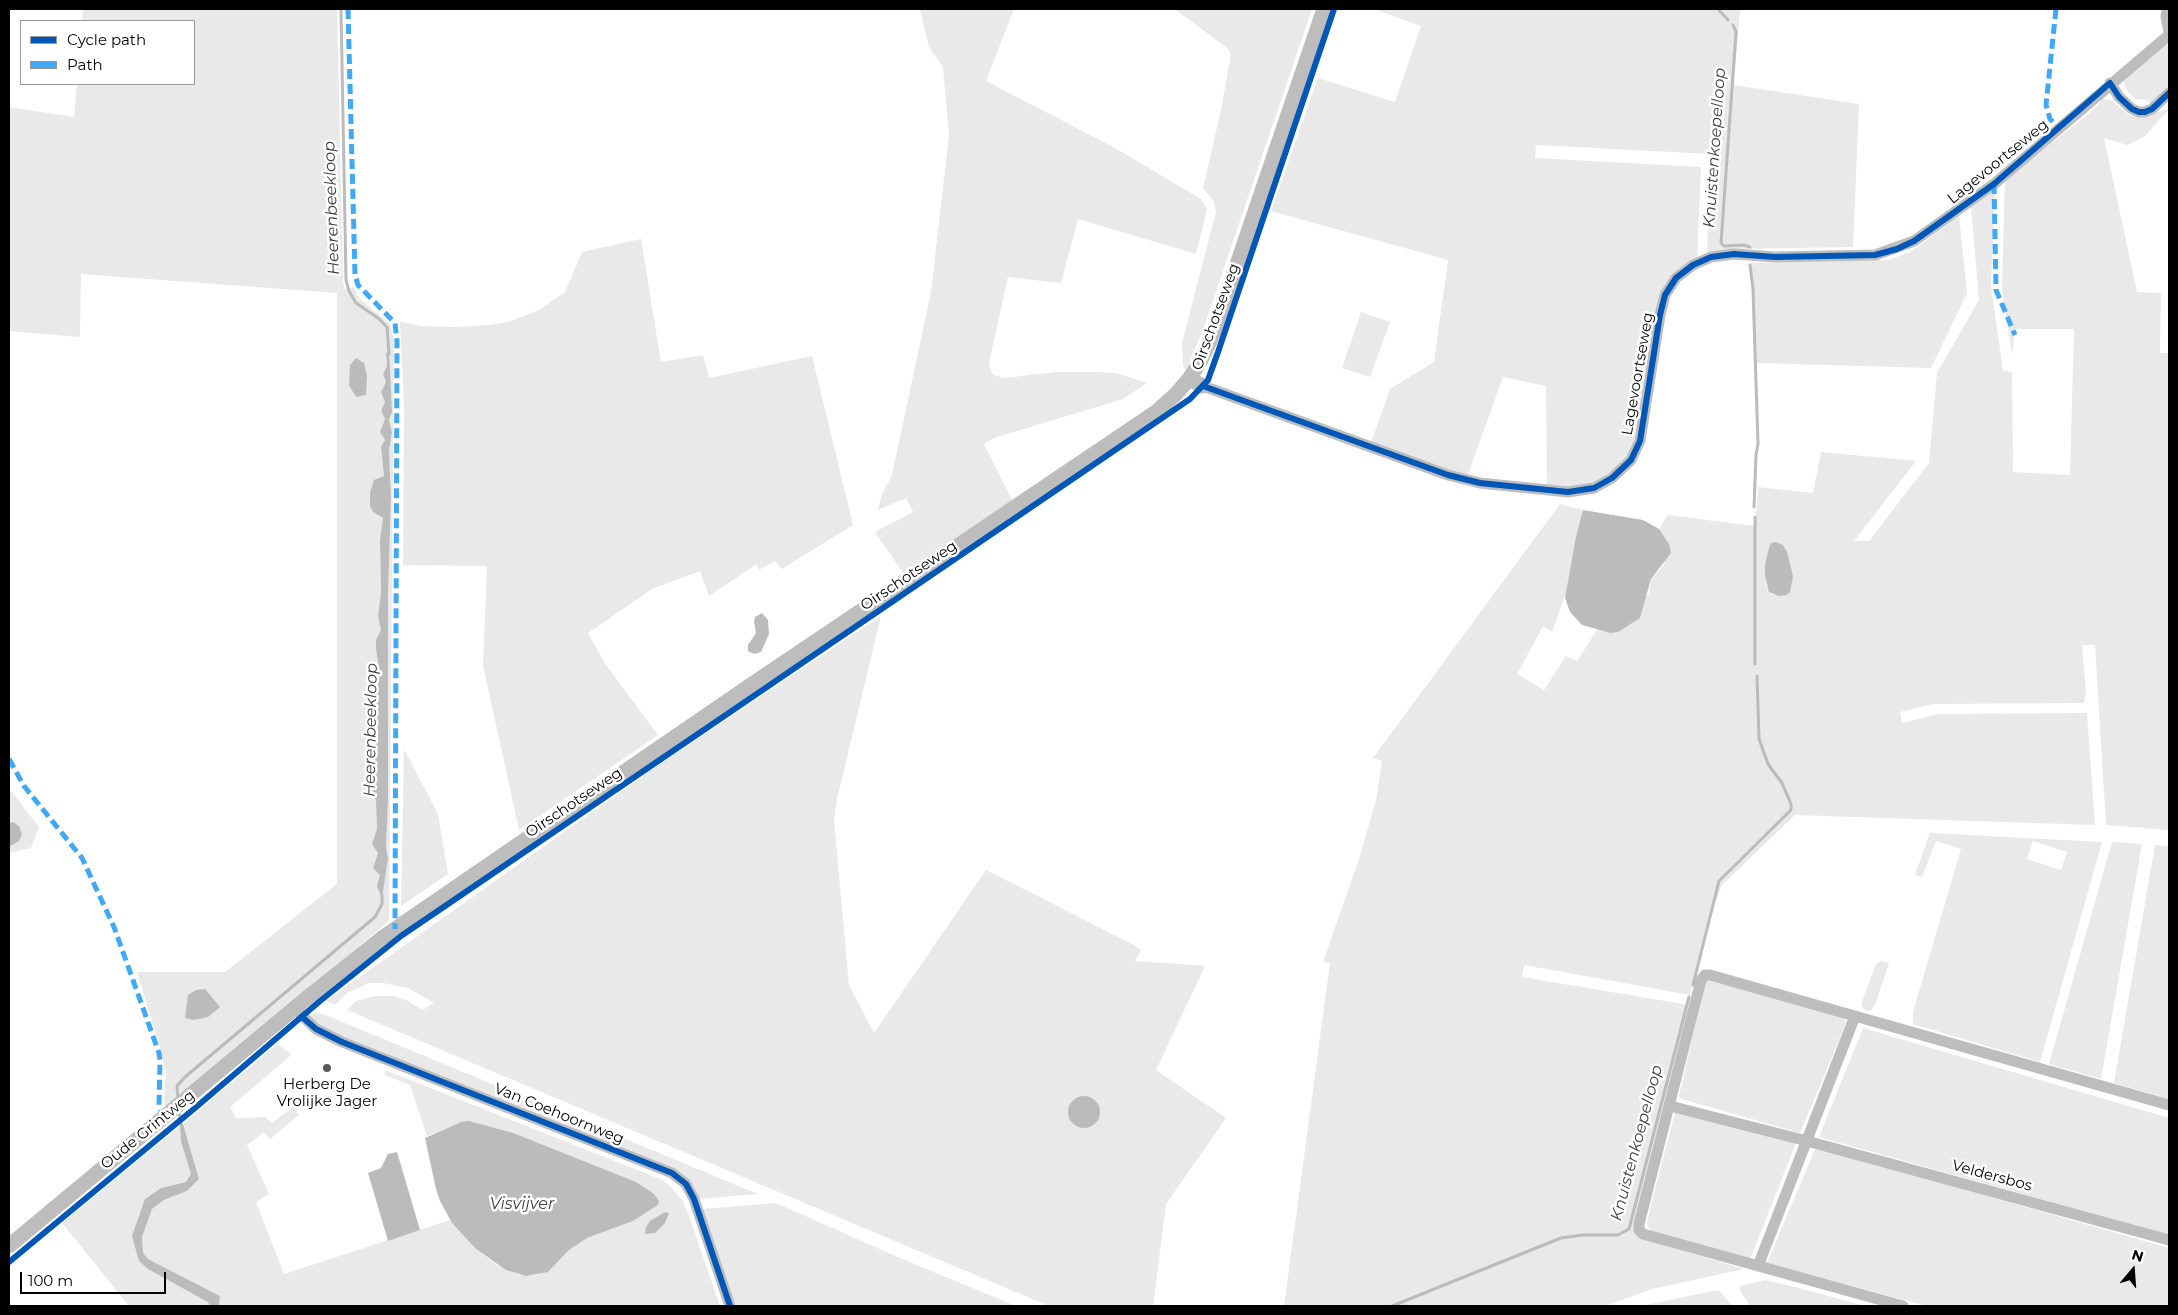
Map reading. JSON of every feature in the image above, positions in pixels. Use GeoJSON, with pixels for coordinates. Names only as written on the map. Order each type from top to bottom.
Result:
{"type":"FeatureCollection","features":[{"type":"Feature","properties":{"kind":"street","name":"Oirschotseweg"},"geometry":{"type":"LineString","coordinates":[[294,1008],[382,938],[450,890],[1156,412],[1189,379],[1201,360],[1214,332],[1324,9]]}},
{"type":"Feature","properties":{"kind":"street","name":"Lagevoortseweg"},"geometry":{"type":"LineString","coordinates":[[1189,379],[1203,386],[1448,474],[1473,481],[1568,492],[1594,488],[1612,478],[1631,460],[1640,441],[1660,315],[1665,295],[1676,278],[1692,265],[1711,257],[1734,254],[1775,257],[1875,255],[1898,249],[1914,241],[1994,184],[2169,33],[2166,17],[2167,9]]}},
{"type":"Feature","properties":{"kind":"street"},"geometry":{"type":"LineString","coordinates":[[2110,84],[2119,97],[2132,109],[2139,112],[2152,109],[2169,93]]}},
{"type":"Feature","properties":{"kind":"street"},"geometry":{"type":"LineString","coordinates":[[1903,1306],[1643,1234],[1639,1230],[1701,980],[1705,975],[2169,1105]]}},
{"type":"Feature","properties":{"kind":"street","name":"Oude Grintweg"},"geometry":{"type":"LineString","coordinates":[[9,1246],[294,1008]]}},
{"type":"Feature","properties":{"kind":"street","name":"Van Coehoornweg"},"geometry":{"type":"LineString","coordinates":[[294,1008],[316,1029],[342,1042],[672,1172],[686,1184],[694,1199],[730,1306]]}},
{"type":"Feature","properties":{"kind":"street"},"geometry":{"type":"LineString","coordinates":[[1758,1266],[1855,1016]]}},
{"type":"Feature","properties":{"kind":"street","name":"Veldersbos"},"geometry":{"type":"LineString","coordinates":[[1670,1106],[1808,1141],[2169,1240]]}},
{"type":"Feature","properties":{"kind":"shaded area"},"geometry":{"type":"Polygon","coordinates":[[[83,9],[337,9],[343,281],[345,290],[353,287],[359,298],[390,324],[394,341],[389,921],[166,1108],[164,1101],[166,1076],[161,1051],[137,972],[225,972],[337,884],[337,293],[81,274],[80,337],[9,331],[9,107],[74,117],[77,85],[195,85],[195,20],[82,20],[83,9]],[[388,351],[386,353],[387,366],[383,374],[386,382],[381,392],[385,402],[381,411],[385,419],[380,432],[385,440],[381,448],[384,476],[373,512],[383,518],[380,540],[381,593],[378,616],[382,630],[376,640],[380,675],[376,696],[378,737],[371,757],[369,776],[376,802],[377,829],[372,844],[378,853],[373,868],[388,858],[386,848],[388,800],[388,597],[391,497],[389,451],[392,432],[389,420],[392,412],[388,351]]]}},
{"type":"Feature","properties":{"kind":"shaded area"},"geometry":{"type":"Polygon","coordinates":[[[920,9],[1014,9],[986,81],[1115,148],[1201,199],[1207,210],[1196,254],[1078,219],[1061,283],[1008,277],[989,363],[991,372],[994,375],[1004,378],[1056,372],[1116,373],[1147,383],[1123,399],[994,438],[984,444],[1012,500],[903,573],[875,532],[913,512],[906,498],[878,510],[882,494],[892,475],[931,292],[949,135],[943,67],[929,47],[920,9]]]}},
{"type":"Feature","properties":{"kind":"shaded area"},"geometry":{"type":"Polygon","coordinates":[[[1175,9],[1312,9],[1203,330],[1186,370],[1183,366],[1182,343],[1216,212],[1214,201],[1203,188],[1221,110],[1231,54],[1227,48],[1175,9]]]}},
{"type":"Feature","properties":{"kind":"shaded area"},"geometry":{"type":"Polygon","coordinates":[[[1374,9],[1740,9],[1734,85],[1859,104],[1853,247],[1735,249],[1707,256],[1710,154],[1536,145],[1535,158],[1701,167],[1697,261],[1670,283],[1640,439],[1620,466],[1594,483],[1547,490],[1546,386],[1503,377],[1467,477],[1371,443],[1390,389],[1434,362],[1448,260],[1271,211],[1318,78],[1395,102],[1421,26],[1374,9]]]}},
{"type":"Feature","properties":{"kind":"shaded area"},"geometry":{"type":"Polygon","coordinates":[[[2169,38],[2169,87],[2152,104],[2146,100],[2135,99],[2125,88],[2124,78],[2169,38]]]}},
{"type":"Feature","properties":{"kind":"shaded area"},"geometry":{"type":"Polygon","coordinates":[[[2102,99],[2111,100],[2129,115],[2138,117],[2169,109],[2145,136],[2127,145],[2104,138],[2137,292],[2161,293],[2160,353],[2169,353],[2169,830],[2106,825],[2095,645],[2082,645],[2086,692],[2084,703],[1933,704],[1900,712],[1902,723],[1939,714],[2087,713],[2095,825],[1795,815],[1722,885],[1715,903],[1690,995],[1524,965],[1522,977],[1689,1005],[1642,1199],[1643,1239],[1744,1269],[1652,1289],[1605,1306],[1284,1306],[1330,963],[1323,962],[1359,859],[1376,800],[1382,761],[1373,758],[1560,504],[1583,510],[1576,536],[1566,593],[1552,632],[1543,626],[1517,674],[1544,690],[1566,656],[1577,661],[1597,630],[1610,633],[1649,594],[1651,579],[1664,565],[1669,544],[1659,529],[1668,515],[1755,526],[1758,487],[1813,493],[1821,452],[1916,461],[1854,541],[1869,541],[1929,463],[1937,373],[1979,300],[1971,206],[1995,189],[1991,286],[2003,370],[2012,372],[2013,472],[2070,475],[2074,329],[2015,329],[2012,354],[2002,288],[2005,179],[2097,107],[2102,99]],[[1771,543],[1765,564],[1766,585],[1772,595],[1786,595],[1771,543]]]}},
{"type":"Feature","properties":{"kind":"shaded area"},"geometry":{"type":"Polygon","coordinates":[[[1959,216],[1967,293],[1931,368],[1757,363],[1751,263],[1889,260],[1912,251],[1959,216]]]}},
{"type":"Feature","properties":{"kind":"shaded area"},"geometry":{"type":"Polygon","coordinates":[[[641,239],[661,362],[703,355],[709,378],[812,356],[853,525],[782,569],[775,561],[759,570],[757,564],[709,596],[700,571],[652,589],[588,633],[606,665],[658,735],[519,830],[483,665],[487,566],[403,565],[404,404],[400,322],[422,326],[456,327],[490,325],[511,321],[539,310],[565,292],[582,252],[641,239]]]}},
{"type":"Feature","properties":{"kind":"shaded area"},"geometry":{"type":"Polygon","coordinates":[[[1361,312],[1390,322],[1370,377],[1342,368],[1361,312]]]}},
{"type":"Feature","properties":{"kind":"shaded area"},"geometry":{"type":"Polygon","coordinates":[[[881,616],[837,799],[834,820],[849,985],[874,1033],[986,870],[1134,945],[1141,950],[1135,961],[1205,966],[1156,1070],[1226,1118],[1166,1204],[1153,1306],[1049,1306],[347,1010],[356,1001],[375,996],[393,996],[406,1000],[423,1010],[434,1003],[408,988],[383,983],[369,983],[347,993],[335,1005],[326,1001],[670,757],[881,616]],[[1095,1101],[1071,1103],[1068,1115],[1099,1114],[1095,1101]]]}},
{"type":"Feature","properties":{"kind":"shaded area"},"geometry":{"type":"Polygon","coordinates":[[[404,749],[438,814],[448,874],[401,906],[404,749]]]}},
{"type":"Feature","properties":{"kind":"shaded area"},"geometry":{"type":"Polygon","coordinates":[[[11,791],[39,827],[31,848],[9,853],[9,847],[12,846],[11,822],[9,823],[9,792],[11,791]]]}},
{"type":"Feature","properties":{"kind":"shaded area"},"geometry":{"type":"Polygon","coordinates":[[[1930,833],[2102,842],[2040,1062],[1913,1024],[1913,1012],[1961,849],[1936,841],[1922,877],[1915,875],[1930,833]],[[2033,841],[2027,859],[2061,870],[2067,852],[2033,841]]]}},
{"type":"Feature","properties":{"kind":"shaded area"},"geometry":{"type":"Polygon","coordinates":[[[2112,842],[2142,844],[2101,1079],[2049,1064],[2112,842]]]}},
{"type":"Feature","properties":{"kind":"shaded area"},"geometry":{"type":"Polygon","coordinates":[[[2155,845],[2169,846],[2169,1099],[2114,1083],[2155,845]]]}},
{"type":"Feature","properties":{"kind":"shaded area"},"geometry":{"type":"Polygon","coordinates":[[[1881,961],[1889,963],[1875,1005],[1870,1011],[1864,1010],[1861,1004],[1876,964],[1881,961]]]}},
{"type":"Feature","properties":{"kind":"shaded area"},"geometry":{"type":"Polygon","coordinates":[[[1706,980],[1842,1014],[1846,1023],[1800,1133],[1682,1099],[1679,1096],[1706,980]]]}},
{"type":"Feature","properties":{"kind":"shaded area"},"geometry":{"type":"Polygon","coordinates":[[[316,1012],[758,1194],[699,1199],[687,1180],[328,1032],[309,1017],[316,1012]]]}},
{"type":"Feature","properties":{"kind":"shaded area"},"geometry":{"type":"Polygon","coordinates":[[[1863,1028],[2169,1118],[2169,1235],[1819,1137],[1863,1028]]]}},
{"type":"Feature","properties":{"kind":"shaded area"},"geometry":{"type":"Polygon","coordinates":[[[277,1044],[291,1054],[289,1057],[230,1107],[236,1118],[265,1117],[272,1123],[293,1107],[299,1115],[270,1139],[264,1132],[247,1145],[269,1194],[256,1202],[284,1274],[450,1220],[476,1249],[495,1264],[519,1275],[538,1275],[558,1262],[569,1250],[587,1238],[633,1221],[658,1205],[461,1122],[427,1136],[410,1085],[385,1075],[385,1070],[660,1179],[670,1186],[683,1201],[720,1306],[219,1306],[220,1296],[148,1259],[143,1253],[142,1237],[152,1209],[164,1200],[187,1191],[199,1179],[183,1124],[277,1044]]]}},
{"type":"Feature","properties":{"kind":"shaded area"},"geometry":{"type":"Polygon","coordinates":[[[1676,1109],[1796,1143],[1750,1259],[1651,1231],[1648,1227],[1647,1223],[1653,1197],[1676,1109]]]}},
{"type":"Feature","properties":{"kind":"shaded area"},"geometry":{"type":"Polygon","coordinates":[[[180,1126],[181,1142],[191,1174],[186,1182],[161,1188],[145,1199],[139,1261],[209,1302],[210,1306],[129,1306],[62,1223],[180,1126]]]}},
{"type":"Feature","properties":{"kind":"shaded area"},"geometry":{"type":"Polygon","coordinates":[[[1816,1147],[2169,1248],[2169,1306],[1927,1306],[1767,1263],[1816,1147]]]}},
{"type":"Feature","properties":{"kind":"shaded area"},"geometry":{"type":"Polygon","coordinates":[[[776,1203],[900,1258],[1016,1306],[733,1306],[702,1209],[776,1203]]]}},
{"type":"Feature","properties":{"kind":"shaded area"},"geometry":{"type":"Polygon","coordinates":[[[1765,1280],[1865,1306],[1750,1306],[1740,1290],[1740,1286],[1765,1280]]]}},
{"type":"Feature","properties":{"kind":"shaded area"},"geometry":{"type":"Polygon","coordinates":[[[1713,1291],[1720,1291],[1732,1306],[1641,1306],[1713,1291]]]}},
{"type":"Feature","properties":{"kind":"water"},"geometry":{"type":"Polygon","coordinates":[[[389,350],[392,412],[389,420],[392,432],[389,451],[391,497],[388,597],[388,800],[386,848],[388,858],[382,898],[377,886],[380,875],[373,868],[378,853],[372,844],[377,829],[376,802],[369,776],[371,757],[378,737],[376,696],[380,675],[376,640],[381,630],[378,616],[381,593],[380,540],[383,518],[373,512],[370,506],[370,492],[374,480],[384,476],[381,447],[385,440],[380,432],[385,419],[381,411],[385,402],[381,392],[386,382],[383,374],[387,366],[386,353],[389,350]]]}},
{"type":"Feature","properties":{"kind":"water"},"geometry":{"type":"Polygon","coordinates":[[[356,358],[364,363],[367,376],[366,395],[356,397],[349,385],[350,365],[356,358]]]}},
{"type":"Feature","properties":{"kind":"water"},"geometry":{"type":"Polygon","coordinates":[[[1583,510],[1643,520],[1659,529],[1669,544],[1671,553],[1651,579],[1640,618],[1618,632],[1610,633],[1582,625],[1570,612],[1565,598],[1576,536],[1583,510]]]}},
{"type":"Feature","properties":{"kind":"water"},"geometry":{"type":"Polygon","coordinates":[[[1776,542],[1783,545],[1787,552],[1793,576],[1790,592],[1779,596],[1769,592],[1765,576],[1765,564],[1769,548],[1771,543],[1776,542]]]}},
{"type":"Feature","properties":{"kind":"water"},"geometry":{"type":"Polygon","coordinates":[[[762,613],[768,620],[769,634],[761,652],[754,654],[748,651],[748,645],[756,633],[755,617],[762,613]]]}},
{"type":"Feature","properties":{"kind":"water"},"geometry":{"type":"Polygon","coordinates":[[[13,822],[19,826],[22,834],[19,841],[9,847],[9,823],[13,822]]]}},
{"type":"Feature","properties":{"kind":"water"},"geometry":{"type":"Polygon","coordinates":[[[205,989],[220,1007],[208,1017],[194,1020],[185,1018],[188,995],[196,990],[205,989]]]}},
{"type":"Feature","properties":{"kind":"water"},"geometry":{"type":"Polygon","coordinates":[[[1084,1096],[1090,1097],[1095,1101],[1099,1106],[1099,1118],[1095,1123],[1090,1127],[1084,1128],[1078,1127],[1073,1123],[1069,1118],[1068,1112],[1069,1106],[1073,1101],[1078,1097],[1084,1096]]]}},
{"type":"Feature","properties":{"kind":"water","name":"Visvijver"},"geometry":{"type":"Polygon","coordinates":[[[469,1121],[513,1133],[636,1182],[654,1194],[659,1201],[658,1205],[633,1221],[587,1238],[569,1250],[548,1272],[526,1276],[506,1270],[476,1249],[452,1223],[436,1189],[425,1138],[461,1122],[469,1121]]]}},
{"type":"Feature","properties":{"kind":"water"},"geometry":{"type":"Polygon","coordinates":[[[183,1124],[199,1179],[187,1191],[164,1200],[152,1209],[142,1237],[143,1253],[148,1259],[220,1296],[219,1306],[210,1306],[208,1302],[148,1269],[139,1261],[132,1236],[145,1199],[161,1188],[186,1182],[191,1174],[181,1142],[180,1126],[183,1124]]]}},
{"type":"Feature","properties":{"kind":"water"},"geometry":{"type":"Polygon","coordinates":[[[397,1152],[420,1230],[388,1241],[368,1173],[381,1168],[388,1154],[397,1152]]]}},
{"type":"Feature","properties":{"kind":"water"},"geometry":{"type":"Polygon","coordinates":[[[665,1212],[669,1213],[665,1223],[655,1233],[645,1234],[646,1227],[650,1221],[665,1212]]]}},
{"type":"Feature","properties":{"kind":"waterway","name":"Heerenbeekloop"},"geometry":{"type":"LineString","coordinates":[[341,9],[346,280],[349,291],[356,303],[378,318],[387,327],[389,354]]}},
{"type":"Feature","properties":{"kind":"waterway","name":"Knuistenkoepelloop"},"geometry":{"type":"LineString","coordinates":[[1718,9],[1728,20]]}},
{"type":"Feature","properties":{"kind":"waterway","name":"Knuistenkoepelloop"},"geometry":{"type":"LineString","coordinates":[[1733,25],[1736,32],[1721,243],[1724,246],[1744,245],[1750,247]]}},
{"type":"Feature","properties":{"kind":"waterway","name":"Knuistenkoepelloop"},"geometry":{"type":"LineString","coordinates":[[1750,265],[1753,289],[1758,444],[1754,507]]}},
{"type":"Feature","properties":{"kind":"waterway","name":"Knuistenkoepelloop"},"geometry":{"type":"LineString","coordinates":[[1755,517],[1755,664]]}},
{"type":"Feature","properties":{"kind":"waterway","name":"Knuistenkoepelloop"},"geometry":{"type":"LineString","coordinates":[[1693,985],[1719,881],[1791,810],[1791,804],[1782,783],[1768,764],[1759,739],[1757,676]]}},
{"type":"Feature","properties":{"kind":"waterway","name":"Heerenbeekloop"},"geometry":{"type":"LineString","coordinates":[[178,1101],[177,1086],[185,1077],[375,917],[382,904],[382,895]]}},
{"type":"Feature","properties":{"kind":"waterway","name":"Knuistenkoepelloop"},"geometry":{"type":"LineString","coordinates":[[1392,1306],[1561,1238],[1583,1235],[1618,1235],[1629,1229],[1689,997]]}},
{"type":"Feature","properties":{"kind":"waterway","name":"Heerenbeekloop"},"geometry":{"type":"LineString","coordinates":[[179,1112],[182,1128]]}},
{"type":"Feature","properties":{"kind":"marked path"},"geometry":{"type":"LineString","coordinates":[[348,9],[355,275],[358,285],[395,323],[397,341],[395,929]]}},
{"type":"Feature","properties":{"kind":"marked path"},"geometry":{"type":"LineString","coordinates":[[2056,9],[2046,105],[2050,119],[2060,129]]}},
{"type":"Feature","properties":{"kind":"marked path"},"geometry":{"type":"LineString","coordinates":[[1994,184],[1996,290],[2015,335]]}},
{"type":"Feature","properties":{"kind":"marked path"},"geometry":{"type":"LineString","coordinates":[[9,759],[24,786],[82,858],[114,927],[159,1053],[159,1105],[163,1118]]}},
{"type":"Feature","properties":{"kind":"cycle path"},"geometry":{"type":"LineString","coordinates":[[9,1262],[195,1108],[320,1001],[401,936],[1190,399],[1208,380],[1334,9]]}},
{"type":"Feature","properties":{"kind":"cycle path"},"geometry":{"type":"LineString","coordinates":[[1203,386],[1448,475],[1480,483],[1568,492],[1594,488],[1612,478],[1631,460],[1640,441],[1660,315],[1665,295],[1676,278],[1693,265],[1711,257],[1734,254],[1775,257],[1875,255],[1897,249],[1914,241],[1994,184],[2110,83],[2119,97],[2132,109],[2139,112],[2152,109],[2169,93]]}},
{"type":"Feature","properties":{"kind":"cycle path"},"geometry":{"type":"LineString","coordinates":[[302,1017],[316,1029],[342,1042],[672,1173],[686,1184],[694,1199],[730,1306]]}},
{"type":"Feature","properties":{"kind":"place","name":"Herberg De Vrolijke Jager"},"geometry":{"type":"Point","coordinates":[327,1068]}}]}
